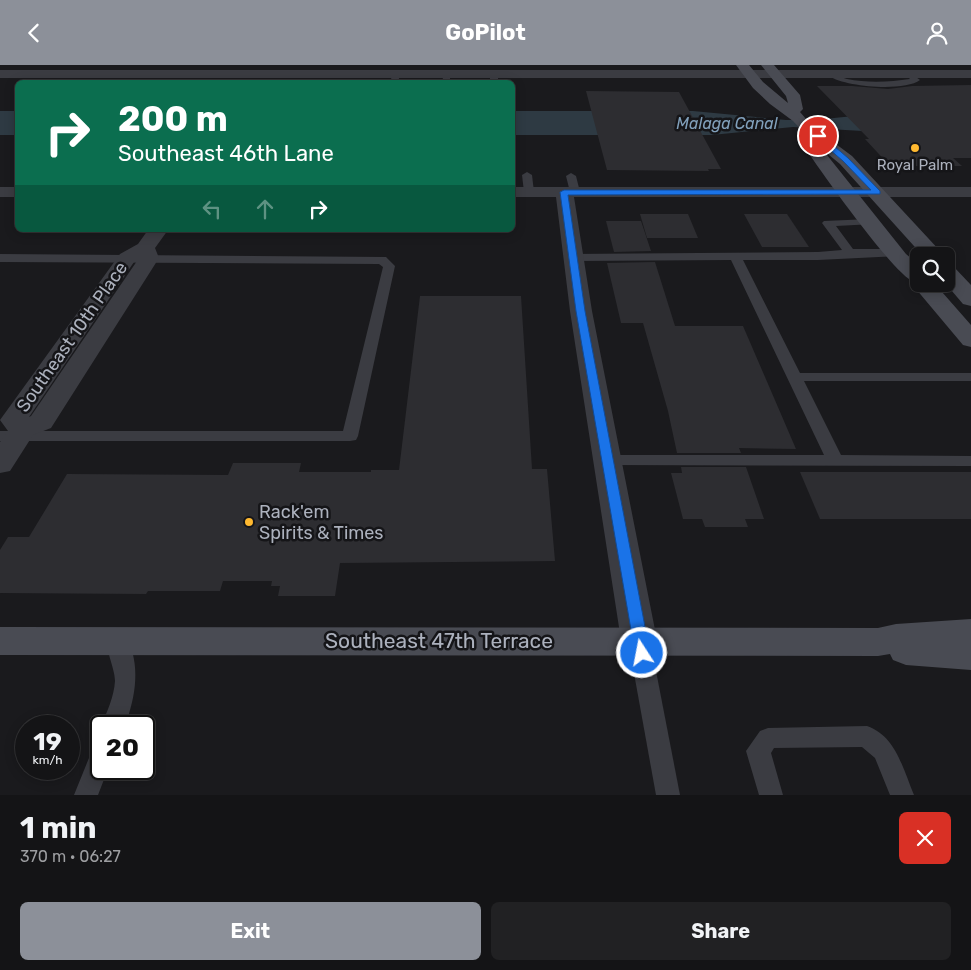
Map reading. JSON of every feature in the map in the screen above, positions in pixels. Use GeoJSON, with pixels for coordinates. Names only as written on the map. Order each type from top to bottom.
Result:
{"type":"FeatureCollection","features":[{"type":"Feature","properties":{"kind":"street"},"geometry":{"type":"LineString","coordinates":[[0,74],[178,69],[361,73],[395,78],[447,74],[494,74],[554,69],[771,69],[832,74],[971,74]]}},
{"type":"Feature","properties":{"kind":"street"},"geometry":{"type":"LineString","coordinates":[[746,69],[769,96],[837,152],[877,192],[926,247]]}},
{"type":"Feature","properties":{"kind":"street"},"geometry":{"type":"LineString","coordinates":[[771,69],[793,95],[812,148],[895,253],[910,268]]}},
{"type":"Feature","properties":{"kind":"street"},"geometry":{"type":"LineString","coordinates":[[523,187],[971,192]]}},
{"type":"Feature","properties":{"kind":"street"},"geometry":{"type":"LineString","coordinates":[[570,187],[574,257],[581,311],[639,640]]}},
{"type":"Feature","properties":{"kind":"street"},"geometry":{"type":"LineString","coordinates":[[0,192],[15,192]]}},
{"type":"Feature","properties":{"kind":"street","name":"Southeast 10th Place"},"geometry":{"type":"LineString","coordinates":[[14,434],[41,422],[111,318],[157,232]]}},
{"type":"Feature","properties":{"kind":"street","name":"Southeast 10th Place"},"geometry":{"type":"LineString","coordinates":[[0,464],[14,434],[13,421],[84,318],[127,258],[147,253]]}},
{"type":"Feature","properties":{"kind":"street"},"geometry":{"type":"LineString","coordinates":[[955,280],[971,299]]}},
{"type":"Feature","properties":{"kind":"street"},"geometry":{"type":"LineString","coordinates":[[931,292],[971,340]]}},
{"type":"Feature","properties":{"kind":"street","name":"Southeast 47th Terrace"},"geometry":{"type":"LineString","coordinates":[[0,641],[639,640],[878,642],[896,638],[971,633]]}},
{"type":"Feature","properties":{"kind":"street","name":"Southeast 47th Terrace"},"geometry":{"type":"LineString","coordinates":[[878,642],[902,649],[971,655]]}},
{"type":"Feature","properties":{"kind":"lane"},"geometry":{"type":"LineString","coordinates":[[850,253],[828,223],[870,222]]}},
{"type":"Feature","properties":{"kind":"lane"},"geometry":{"type":"LineString","coordinates":[[14,434],[350,436],[389,266],[382,260],[147,253]]}},
{"type":"Feature","properties":{"kind":"lane"},"geometry":{"type":"LineString","coordinates":[[574,257],[818,256],[850,253],[895,253]]}},
{"type":"Feature","properties":{"kind":"lane"},"geometry":{"type":"LineString","coordinates":[[736,256],[835,460]]}},
{"type":"Feature","properties":{"kind":"lane"},"geometry":{"type":"LineString","coordinates":[[0,258],[127,258]]}},
{"type":"Feature","properties":{"kind":"lane"},"geometry":{"type":"LineString","coordinates":[[84,318],[111,318]]}},
{"type":"Feature","properties":{"kind":"lane"},"geometry":{"type":"LineString","coordinates":[[62,350],[90,349]]}},
{"type":"Feature","properties":{"kind":"lane"},"geometry":{"type":"LineString","coordinates":[[794,377],[971,377]]}},
{"type":"Feature","properties":{"kind":"lane"},"geometry":{"type":"LineString","coordinates":[[608,460],[971,461]]}},
{"type":"Feature","properties":{"kind":"lane"},"geometry":{"type":"LineString","coordinates":[[639,640],[668,795]]}},
{"type":"Feature","properties":{"kind":"lane"},"geometry":{"type":"LineString","coordinates":[[117,715],[122,703],[126,680],[118,641]]}},
{"type":"Feature","properties":{"kind":"lane"},"geometry":{"type":"LineString","coordinates":[[771,795],[758,751],[768,738],[867,736],[884,751],[902,795]]}},
{"type":"Feature","properties":{"kind":"lane"},"geometry":{"type":"LineString","coordinates":[[86,795],[92,780]]}},
{"type":"Feature","properties":{"kind":"water"},"geometry":{"type":"Polygon","coordinates":[[[0,111],[15,111],[15,135],[0,135],[0,111]]]}},
{"type":"Feature","properties":{"kind":"water","name":"Malaga Canal"},"geometry":{"type":"Polygon","coordinates":[[[515,111],[693,111],[786,120],[814,120],[894,112],[971,112],[915,134],[793,127],[712,135],[515,135],[515,111]]]}},
{"type":"Feature","properties":{"kind":"building"},"geometry":{"type":"Polygon","coordinates":[[[971,85],[971,158],[953,158],[962,166],[890,166],[865,139],[869,139],[817,86],[888,89],[912,86],[971,85]]]}},
{"type":"Feature","properties":{"kind":"building"},"geometry":{"type":"Polygon","coordinates":[[[586,91],[679,92],[721,169],[708,169],[709,171],[607,170],[586,91]]]}},
{"type":"Feature","properties":{"kind":"building"},"geometry":{"type":"Polygon","coordinates":[[[640,214],[688,214],[698,238],[647,238],[640,214]]]}},
{"type":"Feature","properties":{"kind":"building"},"geometry":{"type":"Polygon","coordinates":[[[744,214],[787,214],[809,247],[762,247],[744,214]]]}},
{"type":"Feature","properties":{"kind":"building"},"geometry":{"type":"Polygon","coordinates":[[[606,221],[641,221],[651,251],[614,252],[606,221]]]}},
{"type":"Feature","properties":{"kind":"building"},"geometry":{"type":"Polygon","coordinates":[[[655,262],[675,326],[743,326],[796,449],[739,448],[741,453],[677,453],[668,411],[643,323],[621,323],[607,263],[655,262]]]}},
{"type":"Feature","properties":{"kind":"building"},"geometry":{"type":"Polygon","coordinates":[[[420,296],[521,296],[532,469],[547,469],[555,561],[340,563],[335,596],[278,596],[280,586],[271,586],[272,581],[223,581],[220,591],[148,591],[146,594],[0,593],[0,550],[8,537],[29,537],[67,474],[228,475],[233,463],[301,463],[299,472],[399,470],[420,296]]]}},
{"type":"Feature","properties":{"kind":"building"},"geometry":{"type":"Polygon","coordinates":[[[681,467],[746,467],[764,519],[745,519],[748,527],[705,527],[702,519],[683,519],[671,473],[682,473],[681,467]]]}},
{"type":"Feature","properties":{"kind":"building"},"geometry":{"type":"Polygon","coordinates":[[[800,472],[971,472],[971,519],[820,519],[800,472]]]}},
{"type":"Feature","properties":{"kind":"place","name":"Royal Palm"},"geometry":{"type":"Point","coordinates":[915,148]}},
{"type":"Feature","properties":{"kind":"place","name":"Rack'em Spirits & Times"},"geometry":{"type":"Point","coordinates":[249,522]}},
{"type":"Feature","properties":{"kind":"route"},"geometry":{"type":"LineString","coordinates":[[642,653],[581,311],[564,192],[877,192],[846,159],[818,136]]}}]}
